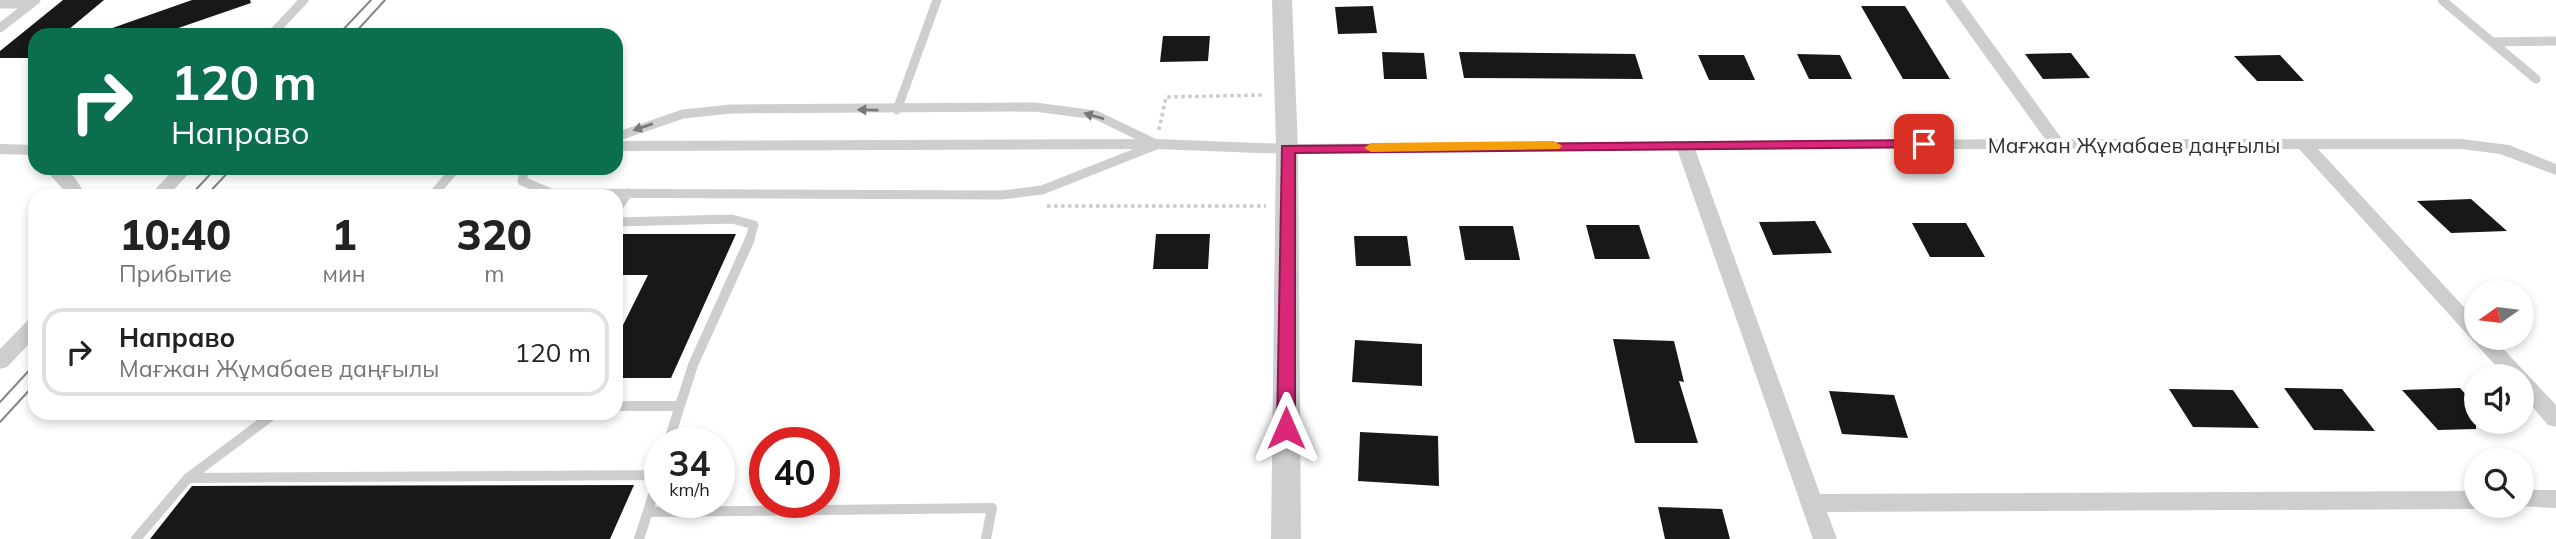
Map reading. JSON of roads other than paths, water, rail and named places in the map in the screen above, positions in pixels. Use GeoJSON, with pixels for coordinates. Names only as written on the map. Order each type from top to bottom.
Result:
{"type":"FeatureCollection","features":[{"type":"Feature","properties":{"kind":"street"},"geometry":{"type":"LineString","coordinates":[[1282,0],[1287,149],[1286,539]]}},
{"type":"Feature","properties":{"kind":"street"},"geometry":{"type":"LineString","coordinates":[[1954,0],[2057,144]]}},
{"type":"Feature","properties":{"kind":"street","name":"Мағжан Жұмабаев даңғылы"},"geometry":{"type":"LineString","coordinates":[[623,146],[1156,144],[1287,149],[1684,144],[2462,144],[2503,149],[2556,170]]}},
{"type":"Feature","properties":{"kind":"street"},"geometry":{"type":"LineString","coordinates":[[1684,144],[1825,539]]}},
{"type":"Feature","properties":{"kind":"street"},"geometry":{"type":"LineString","coordinates":[[2305,145],[2464,319]]}},
{"type":"Feature","properties":{"kind":"street"},"geometry":{"type":"LineString","coordinates":[[2,147],[28,150]]}},
{"type":"Feature","properties":{"kind":"street"},"geometry":{"type":"LineString","coordinates":[[61,175],[74,189]]}},
{"type":"Feature","properties":{"kind":"street"},"geometry":{"type":"LineString","coordinates":[[164,189],[178,175]]}},
{"type":"Feature","properties":{"kind":"street"},"geometry":{"type":"LineString","coordinates":[[0,362],[28,332]]}},
{"type":"Feature","properties":{"kind":"street"},"geometry":{"type":"LineString","coordinates":[[2492,350],[2505,364]]}},
{"type":"Feature","properties":{"kind":"street"},"geometry":{"type":"LineString","coordinates":[[2534,395],[2556,419]]}},
{"type":"Feature","properties":{"kind":"street"},"geometry":{"type":"LineString","coordinates":[[2534,499],[2556,499]]}},
{"type":"Feature","properties":{"kind":"street"},"geometry":{"type":"LineString","coordinates":[[1813,503],[2464,500]]}},
{"type":"Feature","properties":{"kind":"lane"},"geometry":{"type":"LineString","coordinates":[[278,28],[304,0]]}},
{"type":"Feature","properties":{"kind":"lane"},"geometry":{"type":"LineString","coordinates":[[897,110],[937,0]]}},
{"type":"Feature","properties":{"kind":"lane"},"geometry":{"type":"LineString","coordinates":[[2442,0],[2536,79]]}},
{"type":"Feature","properties":{"kind":"lane"},"geometry":{"type":"LineString","coordinates":[[0,4],[33,2]]}},
{"type":"Feature","properties":{"kind":"lane"},"geometry":{"type":"LineString","coordinates":[[0,28],[33,2]]}},
{"type":"Feature","properties":{"kind":"lane"},"geometry":{"type":"LineString","coordinates":[[2492,42],[2556,41]]}},
{"type":"Feature","properties":{"kind":"lane"},"geometry":{"type":"LineString","coordinates":[[623,134],[683,114],[731,109],[1035,107],[1096,115],[1156,144]]}},
{"type":"Feature","properties":{"kind":"lane"},"geometry":{"type":"LineString","coordinates":[[623,194],[1002,195],[1042,190],[1156,144]]}},
{"type":"Feature","properties":{"kind":"lane"},"geometry":{"type":"LineString","coordinates":[[438,189],[450,175]]}},
{"type":"Feature","properties":{"kind":"lane"},"geometry":{"type":"LineString","coordinates":[[523,175],[522,181],[541,189]]}},
{"type":"Feature","properties":{"kind":"lane"},"geometry":{"type":"LineString","coordinates":[[623,202],[628,194]]}},
{"type":"Feature","properties":{"kind":"lane"},"geometry":{"type":"LineString","coordinates":[[623,222],[732,219],[754,225],[737,273],[713,321],[677,406],[672,427]]}},
{"type":"Feature","properties":{"kind":"lane"},"geometry":{"type":"LineString","coordinates":[[623,407],[677,406]]}},
{"type":"Feature","properties":{"kind":"lane"},"geometry":{"type":"LineString","coordinates":[[136,539],[188,478],[266,420]]}},
{"type":"Feature","properties":{"kind":"lane"},"geometry":{"type":"LineString","coordinates":[[188,478],[644,474]]}},
{"type":"Feature","properties":{"kind":"lane"},"geometry":{"type":"LineString","coordinates":[[735,511],[992,508],[986,539]]}},
{"type":"Feature","properties":{"kind":"lane"},"geometry":{"type":"LineString","coordinates":[[639,539],[648,518]]}},
{"type":"Feature","properties":{"kind":"tram line"},"geometry":{"type":"LineString","coordinates":[[345,28],[371,0]]}},
{"type":"Feature","properties":{"kind":"tram line"},"geometry":{"type":"LineString","coordinates":[[359,28],[385,0]]}},
{"type":"Feature","properties":{"kind":"tram line"},"geometry":{"type":"LineString","coordinates":[[196,189],[210,175]]}},
{"type":"Feature","properties":{"kind":"tram line"},"geometry":{"type":"LineString","coordinates":[[212,189],[226,175]]}},
{"type":"Feature","properties":{"kind":"tram line"},"geometry":{"type":"LineString","coordinates":[[0,402],[28,372]]}},
{"type":"Feature","properties":{"kind":"tram line"},"geometry":{"type":"LineString","coordinates":[[0,422],[28,392]]}}]}
